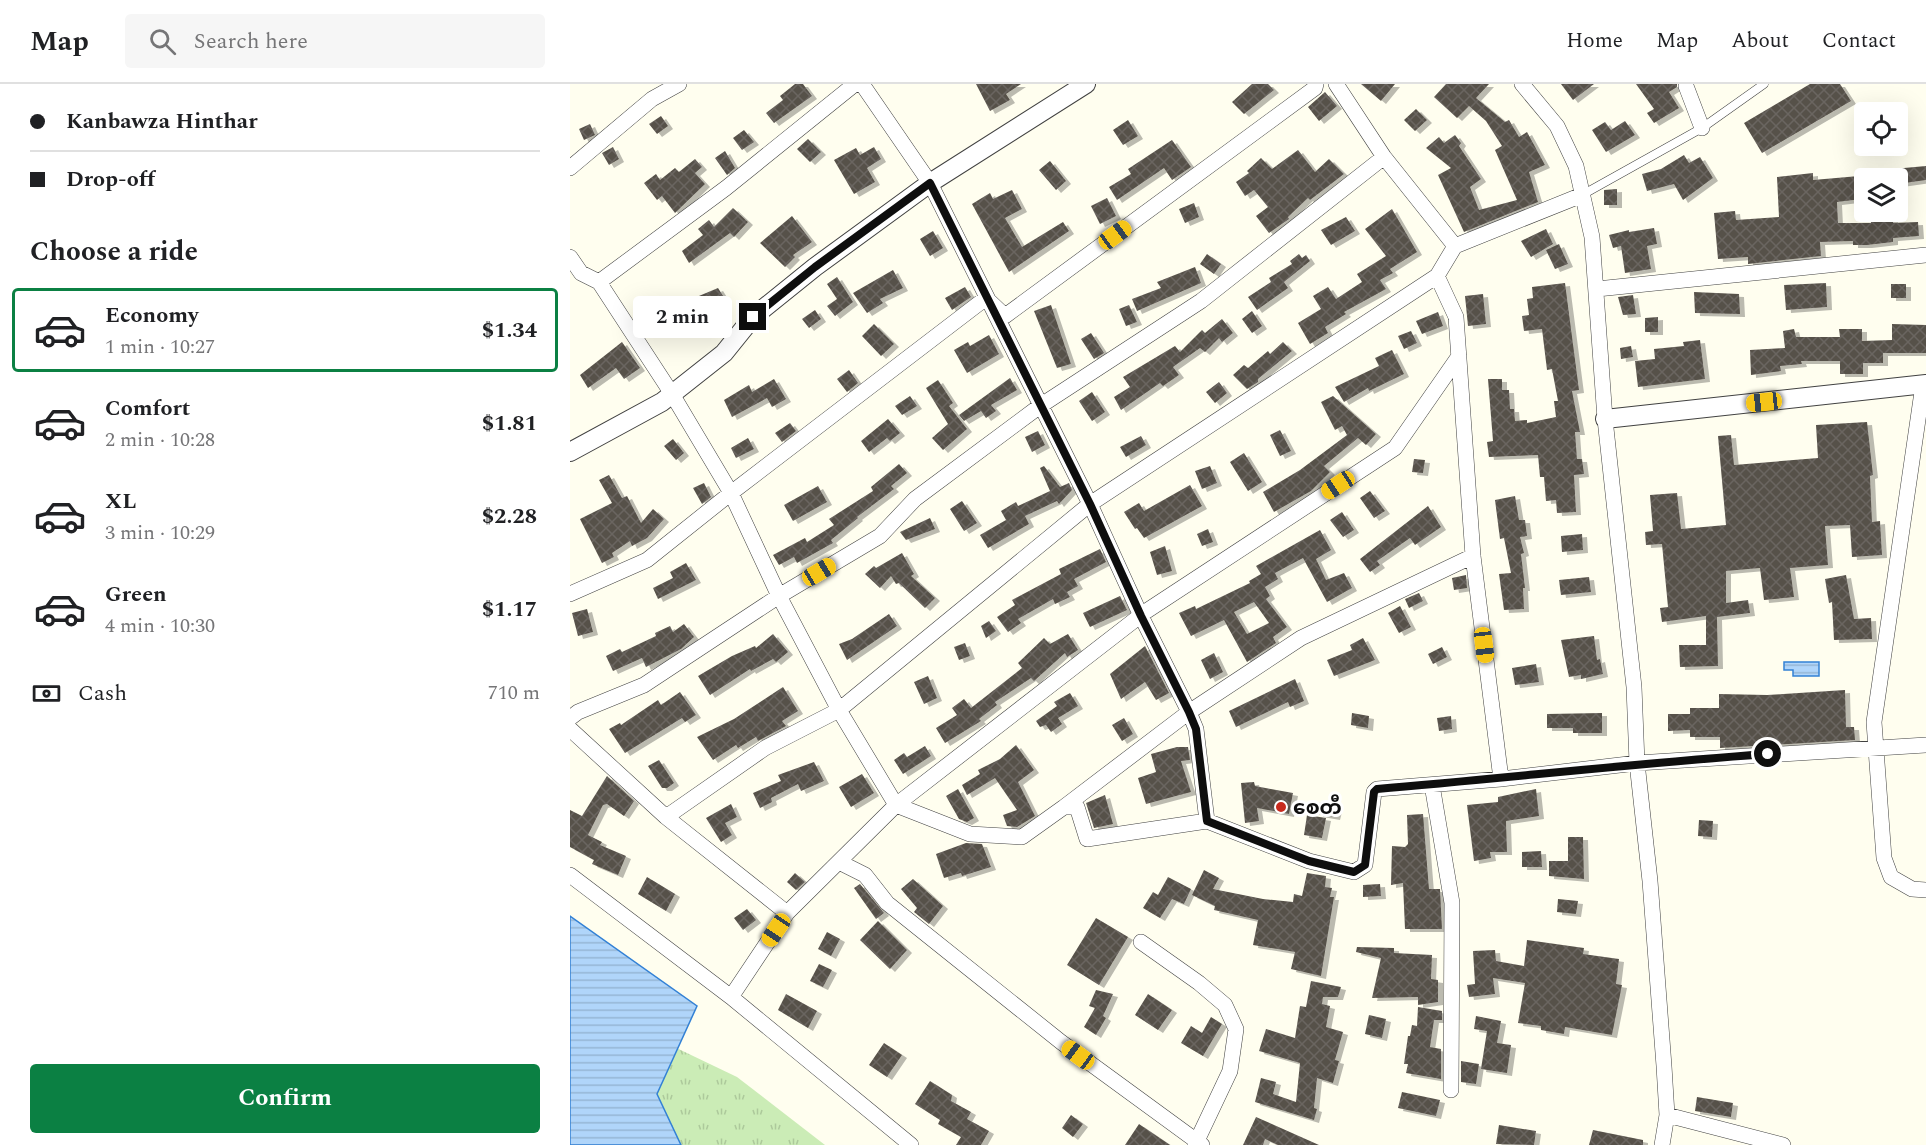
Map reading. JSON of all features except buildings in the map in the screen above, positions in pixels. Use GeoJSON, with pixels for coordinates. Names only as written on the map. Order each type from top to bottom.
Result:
{"type":"FeatureCollection","features":[{"type":"Feature","properties":{"kind":"street"},"geometry":{"type":"LineString","coordinates":[[570,168],[652,99],[679,84]]}},
{"type":"Feature","properties":{"kind":"street"},"geometry":{"type":"LineString","coordinates":[[599,282],[726,188],[855,84]]}},
{"type":"Feature","properties":{"kind":"street"},"geometry":{"type":"LineString","coordinates":[[862,84],[930,183],[1090,504],[1141,616],[1189,712],[1196,729],[1207,821]]}},
{"type":"Feature","properties":{"kind":"street"},"geometry":{"type":"LineString","coordinates":[[570,452],[672,394],[724,353],[753,317],[815,267],[930,183],[1086,84]]}},
{"type":"Feature","properties":{"kind":"street"},"geometry":{"type":"LineString","coordinates":[[986,298],[1005,316],[1316,88],[1316,84]]}},
{"type":"Feature","properties":{"kind":"street"},"geometry":{"type":"LineString","coordinates":[[1336,84],[1384,157],[1455,246]]}},
{"type":"Feature","properties":{"kind":"street"},"geometry":{"type":"LineString","coordinates":[[1522,84],[1557,126],[1576,166],[1592,237],[1605,419],[1634,687],[1637,763],[1650,881],[1667,1115],[1662,1145]]}},
{"type":"Feature","properties":{"kind":"street"},"geometry":{"type":"LineString","coordinates":[[1686,85],[1702,128]]}},
{"type":"Feature","properties":{"kind":"street"},"geometry":{"type":"LineString","coordinates":[[570,718],[578,712],[644,685],[779,596],[880,536],[915,499],[1040,406],[1201,301],[1384,157]]}},
{"type":"Feature","properties":{"kind":"street"},"geometry":{"type":"LineString","coordinates":[[666,817],[765,748],[839,710],[1090,504],[1437,276],[1455,246],[1582,195]]}},
{"type":"Feature","properties":{"kind":"street"},"geometry":{"type":"LineString","coordinates":[[1597,289],[1926,255]]}},
{"type":"Feature","properties":{"kind":"street"},"geometry":{"type":"LineString","coordinates":[[570,256],[581,273],[599,282],[672,394],[730,493],[779,596],[839,710],[896,805],[970,834],[1022,837],[1189,712],[1301,638],[1473,556]]}},
{"type":"Feature","properties":{"kind":"street"},"geometry":{"type":"LineString","coordinates":[[1437,276],[1456,317],[1473,556],[1501,779]]}},
{"type":"Feature","properties":{"kind":"street"},"geometry":{"type":"LineString","coordinates":[[570,594],[647,560],[730,493],[986,298]]}},
{"type":"Feature","properties":{"kind":"street"},"geometry":{"type":"LineString","coordinates":[[731,997],[787,913],[896,805],[1141,616],[1395,447],[1459,356]]}},
{"type":"Feature","properties":{"kind":"street"},"geometry":{"type":"LineString","coordinates":[[1605,419],[1924,384],[1874,723],[1878,747],[1884,858],[1891,877],[1912,889],[1926,890]]}},
{"type":"Feature","properties":{"kind":"street"},"geometry":{"type":"LineString","coordinates":[[570,729],[666,817],[787,913]]}},
{"type":"Feature","properties":{"kind":"street"},"geometry":{"type":"LineString","coordinates":[[1064,807],[1077,807],[1087,839],[1207,821],[1309,861],[1354,872],[1365,865],[1374,792],[1377,789],[1501,779],[1637,763],[1926,745]]}},
{"type":"Feature","properties":{"kind":"street"},"geometry":{"type":"LineString","coordinates":[[1432,785],[1452,903],[1451,1090]]}},
{"type":"Feature","properties":{"kind":"street"},"geometry":{"type":"LineString","coordinates":[[839,862],[865,875],[887,903],[1061,1042],[1198,1144],[1230,1071],[1236,1029],[1225,1005],[1199,983],[1141,942]]}},
{"type":"Feature","properties":{"kind":"street"},"geometry":{"type":"LineString","coordinates":[[570,875],[731,997],[911,1145]]}},
{"type":"Feature","properties":{"kind":"street"},"geometry":{"type":"LineString","coordinates":[[1667,1115],[1783,1145]]}},
{"type":"Feature","properties":{"kind":"lane"},"geometry":{"type":"LineString","coordinates":[[1582,195],[1702,128],[1764,84]]}},
{"type":"Feature","properties":{"kind":"green space"},"geometry":{"type":"Polygon","coordinates":[[[570,997],[737,1077],[825,1145],[570,1145],[570,997]]]}},
{"type":"Feature","properties":{"kind":"water"},"geometry":{"type":"Polygon","coordinates":[[[1784,662],[1819,662],[1819,676],[1793,676],[1793,670],[1784,670],[1784,662]]]}},
{"type":"Feature","properties":{"kind":"water"},"geometry":{"type":"Polygon","coordinates":[[[570,916],[697,1006],[657,1094],[681,1145],[570,1145],[570,916]]]}},
{"type":"Feature","properties":{"kind":"place","name":"စေတီ"},"geometry":{"type":"Point","coordinates":[1281,807]}},
{"type":"Feature","properties":{"kind":"route"},"geometry":{"type":"LineString","coordinates":[[753,317],[815,267],[930,183],[1090,504],[1141,616],[1189,712],[1196,729],[1207,821],[1309,861],[1354,872],[1362,870],[1365,865],[1374,792],[1377,789],[1501,779],[1637,763],[1768,754]]}}]}
